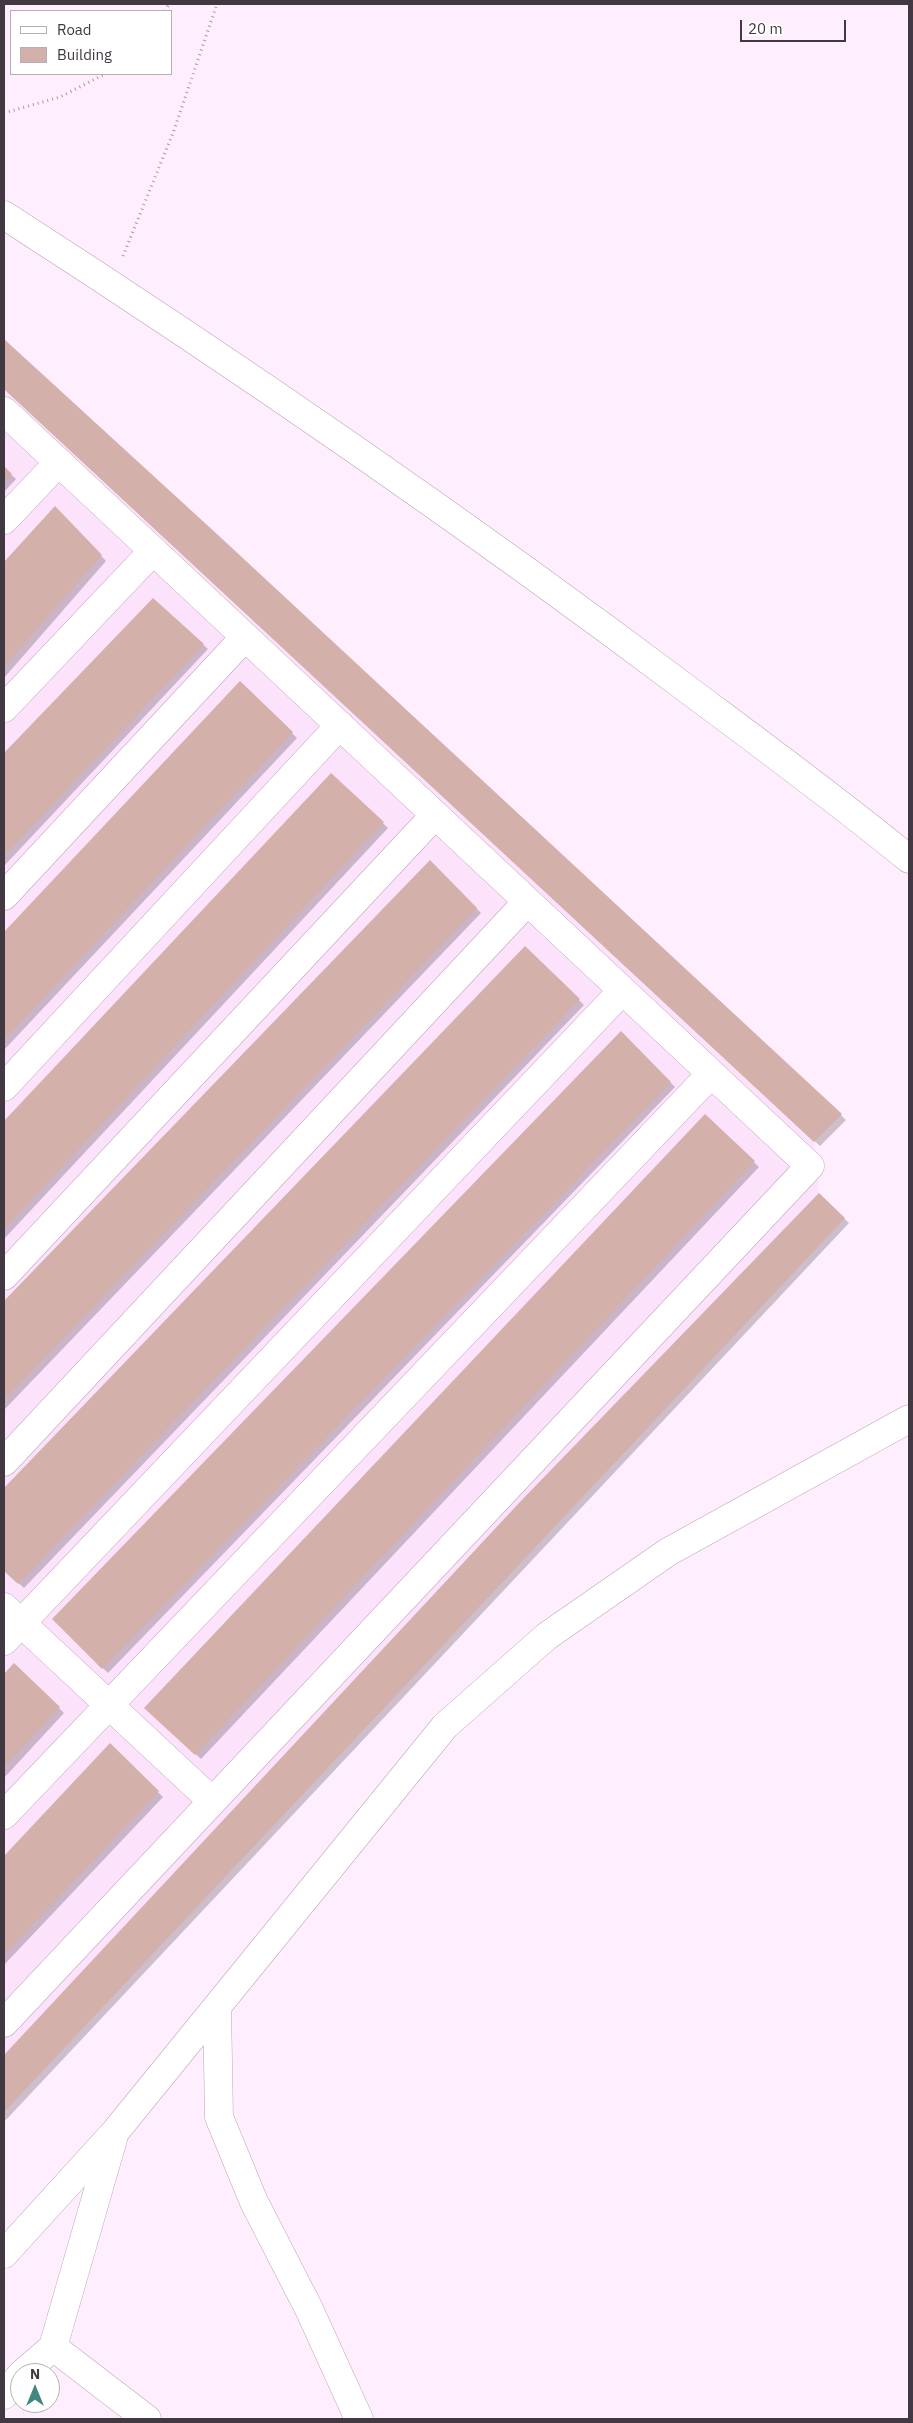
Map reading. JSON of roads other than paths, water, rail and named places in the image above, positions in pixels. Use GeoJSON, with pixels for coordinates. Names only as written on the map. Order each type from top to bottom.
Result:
{"type":"FeatureCollection","features":[{"type":"Feature","properties":{"kind":"street"},"geometry":{"type":"LineString","coordinates":[[4,215],[205,345],[551,587],[854,814],[909,859]]}},
{"type":"Feature","properties":{"kind":"street"},"geometry":{"type":"LineString","coordinates":[[4,411],[810,1166],[4,2023]]}},
{"type":"Feature","properties":{"kind":"street"},"geometry":{"type":"LineString","coordinates":[[4,520],[58,462]]}},
{"type":"Feature","properties":{"kind":"street"},"geometry":{"type":"LineString","coordinates":[[4,708],[153,551]]}},
{"type":"Feature","properties":{"kind":"street"},"geometry":{"type":"LineString","coordinates":[[4,896],[245,637]]}},
{"type":"Feature","properties":{"kind":"street"},"geometry":{"type":"LineString","coordinates":[[4,1087],[340,725]]}},
{"type":"Feature","properties":{"kind":"street"},"geometry":{"type":"LineString","coordinates":[[4,1276],[435,815]]}},
{"type":"Feature","properties":{"kind":"street"},"geometry":{"type":"LineString","coordinates":[[4,1462],[527,902]]}},
{"type":"Feature","properties":{"kind":"street"},"geometry":{"type":"LineString","coordinates":[[212,1801],[108,1705],[9,1623],[622,991]]}},
{"type":"Feature","properties":{"kind":"street"},"geometry":{"type":"LineString","coordinates":[[4,1815],[711,1074]]}},
{"type":"Feature","properties":{"kind":"street"},"geometry":{"type":"LineString","coordinates":[[4,2254],[115,2132],[445,1726],[547,1636],[668,1552],[909,1419]]}},
{"type":"Feature","properties":{"kind":"street"},"geometry":{"type":"LineString","coordinates":[[216,2007],[219,2117],[254,2202],[309,2309],[359,2419]]}},
{"type":"Feature","properties":{"kind":"street"},"geometry":{"type":"LineString","coordinates":[[35,2363],[53,2347],[115,2132]]}},
{"type":"Feature","properties":{"kind":"street"},"geometry":{"type":"LineString","coordinates":[[53,2347],[147,2419]]}}]}
